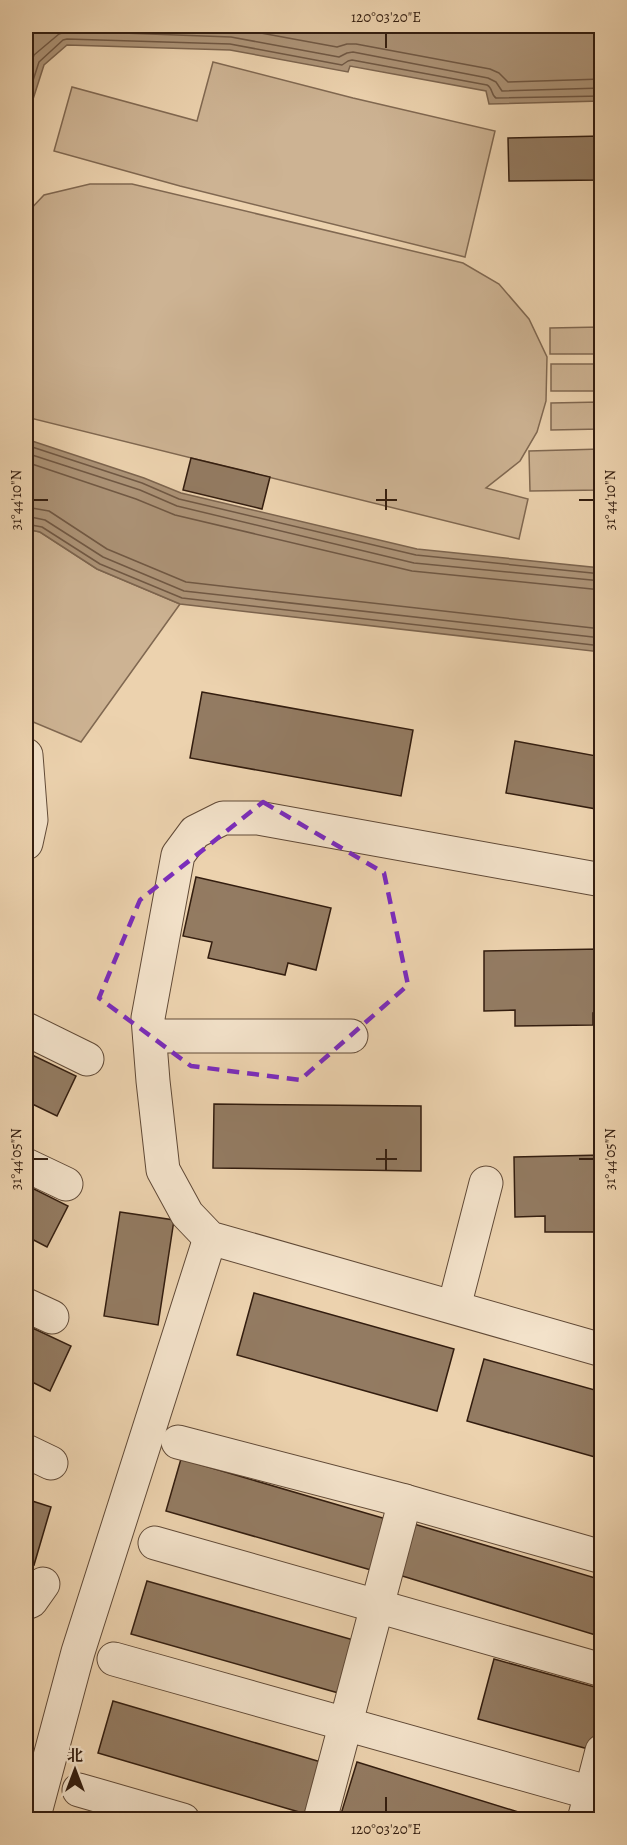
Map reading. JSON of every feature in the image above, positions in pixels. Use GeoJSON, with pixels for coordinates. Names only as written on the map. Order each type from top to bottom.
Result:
{"type":"FeatureCollection","features":[{"type":"Feature","properties":{"kind":"lane"},"geometry":{"type":"LineString","coordinates":[[26,755],[31,820],[26,843]]}},
{"type":"Feature","properties":{"kind":"lane"},"geometry":{"type":"LineString","coordinates":[[602,880],[258,818],[224,818],[195,832],[178,855],[148,1018],[163,1170],[187,1214],[210,1238],[602,1350]]}},
{"type":"Feature","properties":{"kind":"lane"},"geometry":{"type":"LineString","coordinates":[[26,1029],[87,1059]]}},
{"type":"Feature","properties":{"kind":"lane"},"geometry":{"type":"LineString","coordinates":[[150,1036],[351,1036]]}},
{"type":"Feature","properties":{"kind":"lane"},"geometry":{"type":"LineString","coordinates":[[26,1165],[66,1184]]}},
{"type":"Feature","properties":{"kind":"lane"},"geometry":{"type":"LineString","coordinates":[[454,1307],[486,1183]]}},
{"type":"Feature","properties":{"kind":"lane"},"geometry":{"type":"LineString","coordinates":[[33,1820],[36,1768],[78,1652],[210,1238]]}},
{"type":"Feature","properties":{"kind":"lane"},"geometry":{"type":"LineString","coordinates":[[178,1442],[405,1501],[602,1557]]}},
{"type":"Feature","properties":{"kind":"lane"},"geometry":{"type":"LineString","coordinates":[[320,1820],[405,1501]]}},
{"type":"Feature","properties":{"kind":"lane"},"geometry":{"type":"LineString","coordinates":[[155,1543],[602,1670]]}},
{"type":"Feature","properties":{"kind":"lane"},"geometry":{"type":"LineString","coordinates":[[114,1659],[345,1724],[595,1780]]}},
{"type":"Feature","properties":{"kind":"lane"},"geometry":{"type":"LineString","coordinates":[[79,1791],[183,1820]]}},
{"type":"Feature","properties":{"kind":"highlighted area"},"geometry":{"type":"Polygon","coordinates":[[[263,802],[384,873],[408,985],[300,1080],[191,1066],[99,998],[140,900],[263,802]]]}},
{"type":"Feature","properties":{"kind":"shaded area"},"geometry":{"type":"Polygon","coordinates":[[[213,62],[495,131],[465,257],[180,186],[54,151],[72,87],[197,121],[213,62]]]}},
{"type":"Feature","properties":{"kind":"shaded area"},"geometry":{"type":"Polygon","coordinates":[[[90,184],[132,184],[463,263],[499,284],[529,319],[547,357],[546,401],[537,432],[520,461],[486,488],[528,499],[519,539],[26,417],[26,214],[44,195],[90,184]]]}},
{"type":"Feature","properties":{"kind":"shaded area"},"geometry":{"type":"Polygon","coordinates":[[[601,327],[601,354],[550,354],[550,328],[601,327]]]}},
{"type":"Feature","properties":{"kind":"shaded area"},"geometry":{"type":"Polygon","coordinates":[[[551,364],[601,364],[601,391],[551,391],[551,364]]]}},
{"type":"Feature","properties":{"kind":"shaded area"},"geometry":{"type":"Polygon","coordinates":[[[601,402],[601,429],[551,430],[551,403],[601,402]]]}},
{"type":"Feature","properties":{"kind":"shaded area"},"geometry":{"type":"Polygon","coordinates":[[[601,449],[601,490],[530,491],[529,451],[601,449]]]}},
{"type":"Feature","properties":{"kind":"shaded area"},"geometry":{"type":"Polygon","coordinates":[[[26,529],[40,532],[97,569],[180,604],[81,742],[26,719],[26,529]]]}},
{"type":"Feature","properties":{"kind":"water"},"geometry":{"type":"Polygon","coordinates":[[[26,26],[601,26],[601,101],[489,104],[486,91],[350,66],[348,72],[230,50],[67,45],[44,65],[26,121],[26,26]]]}},
{"type":"Feature","properties":{"kind":"water"},"geometry":{"type":"Polygon","coordinates":[[[26,439],[144,478],[181,493],[417,549],[601,568],[601,652],[180,604],[97,569],[40,532],[26,529],[26,439]]]}},
{"type":"Feature","properties":{"kind":"building"},"geometry":{"type":"Polygon","coordinates":[[[602,136],[602,180],[509,181],[508,138],[602,136]]]}},
{"type":"Feature","properties":{"kind":"building"},"geometry":{"type":"Polygon","coordinates":[[[191,458],[270,477],[262,509],[183,490],[191,458]]]}},
{"type":"Feature","properties":{"kind":"building"},"geometry":{"type":"Polygon","coordinates":[[[202,692],[413,730],[401,796],[190,758],[202,692]]]}},
{"type":"Feature","properties":{"kind":"building"},"geometry":{"type":"Polygon","coordinates":[[[515,741],[602,757],[602,810],[506,793],[515,741]]]}},
{"type":"Feature","properties":{"kind":"building"},"geometry":{"type":"Polygon","coordinates":[[[196,877],[331,908],[316,970],[288,963],[285,975],[208,958],[212,942],[183,936],[196,877]]]}},
{"type":"Feature","properties":{"kind":"building"},"geometry":{"type":"Polygon","coordinates":[[[602,949],[602,1013],[593,1013],[593,1025],[515,1026],[515,1010],[484,1011],[484,951],[602,949]]]}},
{"type":"Feature","properties":{"kind":"building"},"geometry":{"type":"Polygon","coordinates":[[[26,1052],[76,1076],[57,1116],[26,1101],[26,1052]]]}},
{"type":"Feature","properties":{"kind":"building"},"geometry":{"type":"Polygon","coordinates":[[[214,1104],[421,1106],[421,1171],[213,1168],[214,1104]]]}},
{"type":"Feature","properties":{"kind":"building"},"geometry":{"type":"Polygon","coordinates":[[[602,1155],[602,1232],[545,1232],[545,1216],[515,1217],[514,1157],[602,1155]]]}},
{"type":"Feature","properties":{"kind":"building"},"geometry":{"type":"Polygon","coordinates":[[[26,1185],[68,1206],[47,1247],[26,1236],[26,1185]]]}},
{"type":"Feature","properties":{"kind":"building"},"geometry":{"type":"Polygon","coordinates":[[[120,1212],[174,1220],[158,1325],[104,1316],[120,1212]]]}},
{"type":"Feature","properties":{"kind":"building"},"geometry":{"type":"Polygon","coordinates":[[[254,1293],[454,1349],[437,1411],[237,1355],[254,1293]]]}},
{"type":"Feature","properties":{"kind":"building"},"geometry":{"type":"Polygon","coordinates":[[[26,1325],[71,1346],[50,1391],[26,1379],[26,1325]]]}},
{"type":"Feature","properties":{"kind":"building"},"geometry":{"type":"Polygon","coordinates":[[[484,1359],[602,1392],[602,1459],[467,1421],[484,1359]]]}},
{"type":"Feature","properties":{"kind":"building"},"geometry":{"type":"Polygon","coordinates":[[[181,1459],[393,1521],[378,1572],[166,1511],[181,1459]]]}},
{"type":"Feature","properties":{"kind":"building"},"geometry":{"type":"Polygon","coordinates":[[[26,1499],[51,1507],[34,1565],[26,1563],[26,1499]]]}},
{"type":"Feature","properties":{"kind":"building"},"geometry":{"type":"Polygon","coordinates":[[[414,1524],[602,1580],[602,1637],[399,1575],[414,1524]]]}},
{"type":"Feature","properties":{"kind":"building"},"geometry":{"type":"Polygon","coordinates":[[[147,1581],[357,1641],[342,1694],[131,1634],[147,1581]]]}},
{"type":"Feature","properties":{"kind":"building"},"geometry":{"type":"Polygon","coordinates":[[[494,1659],[602,1689],[602,1715],[592,1750],[478,1719],[494,1659]]]}},
{"type":"Feature","properties":{"kind":"building"},"geometry":{"type":"Polygon","coordinates":[[[113,1701],[321,1762],[306,1814],[98,1753],[113,1701]]]}},
{"type":"Feature","properties":{"kind":"building"},"geometry":{"type":"Polygon","coordinates":[[[357,1762],[544,1820],[360,1820],[341,1814],[357,1762]]]}}]}
